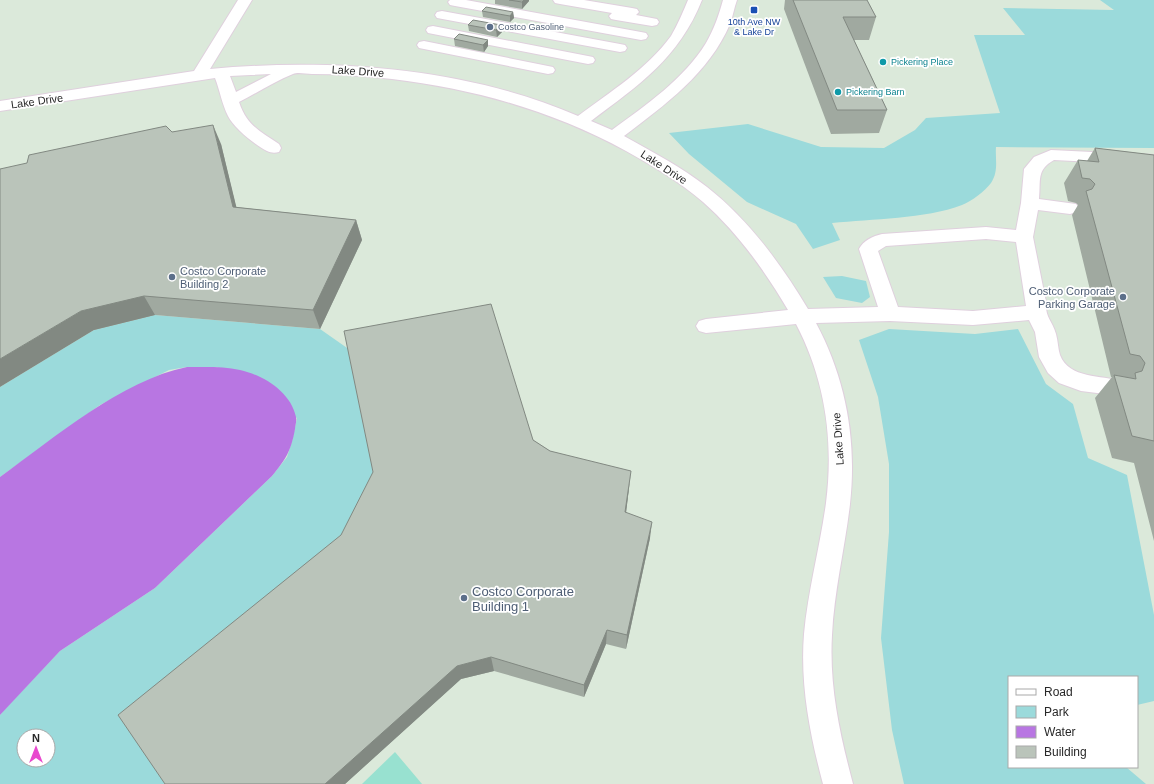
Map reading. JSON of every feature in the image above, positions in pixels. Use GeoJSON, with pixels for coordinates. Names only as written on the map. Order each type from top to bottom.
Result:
{"type":"FeatureCollection","features":[{"type":"Feature","properties":{"kind":"street"},"geometry":{"type":"LineString","coordinates":[[199,75],[245,0]]}},
{"type":"Feature","properties":{"kind":"street"},"geometry":{"type":"LineString","coordinates":[[479,0],[641,33]]}},
{"type":"Feature","properties":{"kind":"street"},"geometry":{"type":"LineString","coordinates":[[560,0],[641,33]]}},
{"type":"Feature","properties":{"kind":"street"},"geometry":{"type":"LineString","coordinates":[[580,121],[638,78],[665,53],[684,27],[695,0]]}},
{"type":"Feature","properties":{"kind":"street"},"geometry":{"type":"LineString","coordinates":[[613,137],[667,95],[697,65],[707,52],[720,29],[730,0]]}},
{"type":"Feature","properties":{"kind":"street"},"geometry":{"type":"LineString","coordinates":[[544,4],[641,33]]}},
{"type":"Feature","properties":{"kind":"street"},"geometry":{"type":"LineString","coordinates":[[438,23],[641,33]]}},
{"type":"Feature","properties":{"kind":"street"},"geometry":{"type":"LineString","coordinates":[[438,23],[641,33]]}},
{"type":"Feature","properties":{"kind":"street"},"geometry":{"type":"LineString","coordinates":[[438,23],[602,56]]}},
{"type":"Feature","properties":{"kind":"street"},"geometry":{"type":"LineString","coordinates":[[438,23],[588,60]]}},
{"type":"Feature","properties":{"kind":"street"},"geometry":{"type":"LineString","coordinates":[[438,23],[564,66]]}},
{"type":"Feature","properties":{"kind":"street"},"geometry":{"type":"LineString","coordinates":[[438,23],[548,70]]}},
{"type":"Feature","properties":{"kind":"street"},"geometry":{"type":"LineString","coordinates":[[230,102],[293,69]]}},
{"type":"Feature","properties":{"kind":"street","name":"Lake Drive"},"geometry":{"type":"LineString","coordinates":[[0,106],[221,72],[293,69],[373,71],[438,80],[517,99],[580,121],[613,137],[668,169],[715,203],[744,232],[756,247],[802,316],[816,344],[836,406],[841,445],[841,484],[824,587],[818,636],[817,676],[821,712],[838,784]]}},
{"type":"Feature","properties":{"kind":"street"},"geometry":{"type":"LineString","coordinates":[[221,72],[236,116],[247,129],[273,148]]}},
{"type":"Feature","properties":{"kind":"street"},"geometry":{"type":"LineString","coordinates":[[1113,387],[1081,383],[1067,377],[1056,367],[1050,357],[1045,332],[1035,312],[1036,302],[1024,237],[1030,203],[1033,169],[1040,161],[1051,156],[1072,155],[1154,160]]}},
{"type":"Feature","properties":{"kind":"street"},"geometry":{"type":"LineString","coordinates":[[1030,203],[1070,208]]}},
{"type":"Feature","properties":{"kind":"street"},"geometry":{"type":"LineString","coordinates":[[890,314],[868,249],[882,240],[986,233],[1024,237]]}},
{"type":"Feature","properties":{"kind":"street"},"geometry":{"type":"LineString","coordinates":[[706,326],[802,316],[890,314],[973,318],[1035,312]]}},
{"type":"Feature","properties":{"kind":"green space"},"geometry":{"type":"Polygon","coordinates":[[[1100,0],[1154,0],[1154,148],[996,147],[996,170],[991,183],[978,196],[970,201],[947,210],[915,216],[832,223],[840,240],[813,249],[796,224],[747,202],[689,154],[669,133],[748,124],[821,147],[884,148],[915,130],[926,118],[1000,113],[974,35],[1025,35],[1003,8],[1114,10],[1100,0]]]}},
{"type":"Feature","properties":{"kind":"green space"},"geometry":{"type":"Polygon","coordinates":[[[842,276],[866,281],[870,297],[862,303],[836,298],[823,277],[842,276]]]}},
{"type":"Feature","properties":{"kind":"green space"},"geometry":{"type":"Polygon","coordinates":[[[155,315],[320,329],[350,350],[379,489],[174,784],[0,784],[0,715],[60,651],[155,588],[272,476],[287,457],[297,418],[217,367],[187,367],[169,370],[100,405],[0,477],[0,387],[94,330],[155,315]]]}},
{"type":"Feature","properties":{"kind":"green space"},"geometry":{"type":"Polygon","coordinates":[[[889,329],[975,334],[1018,329],[1046,384],[1073,404],[1088,458],[1127,475],[1154,615],[1154,701],[1138,705],[1138,676],[1008,676],[1008,768],[1127,768],[1146,784],[904,784],[892,730],[881,638],[889,532],[889,464],[878,397],[859,340],[889,329]]]}},
{"type":"Feature","properties":{"kind":"shaded area"},"geometry":{"type":"Polygon","coordinates":[[[395,752],[422,784],[362,784],[395,752]]]}},
{"type":"Feature","properties":{"kind":"water"},"geometry":{"type":"Polygon","coordinates":[[[187,367],[221,367],[249,372],[267,380],[282,392],[293,408],[296,417],[292,443],[287,454],[281,465],[272,476],[155,588],[60,651],[0,715],[0,477],[66,428],[114,397],[138,384],[163,374],[187,367]]]}},
{"type":"Feature","properties":{"kind":"building"},"geometry":{"type":"Polygon","coordinates":[[[509,0],[524,0],[522,2],[509,0]]]}},
{"type":"Feature","properties":{"kind":"building"},"geometry":{"type":"Polygon","coordinates":[[[793,0],[867,0],[876,17],[843,17],[887,110],[837,110],[793,0]]]}},
{"type":"Feature","properties":{"kind":"building"},"geometry":{"type":"Polygon","coordinates":[[[486,7],[513,12],[510,16],[482,11],[486,7]]]}},
{"type":"Feature","properties":{"kind":"building"},"geometry":{"type":"Polygon","coordinates":[[[473,20],[501,25],[496,30],[468,25],[473,20]]]}},
{"type":"Feature","properties":{"kind":"building"},"geometry":{"type":"Polygon","coordinates":[[[459,34],[488,40],[483,45],[454,39],[459,34]]]}},
{"type":"Feature","properties":{"kind":"building","name":"Costco Corporate Building 2"},"geometry":{"type":"Polygon","coordinates":[[[213,125],[233,207],[356,220],[313,310],[144,296],[81,311],[0,359],[0,169],[27,163],[29,155],[166,126],[172,132],[213,125]]]}},
{"type":"Feature","properties":{"kind":"building"},"geometry":{"type":"Polygon","coordinates":[[[1095,148],[1154,155],[1154,441],[1132,436],[1114,375],[1136,379],[1135,373],[1142,371],[1145,363],[1140,356],[1130,354],[1086,191],[1092,189],[1095,184],[1090,179],[1082,178],[1078,160],[1099,162],[1095,148]]]}},
{"type":"Feature","properties":{"kind":"building","name":"Costco Corporate Building 1"},"geometry":{"type":"Polygon","coordinates":[[[491,304],[533,440],[550,451],[631,471],[625,512],[652,522],[627,635],[607,630],[584,685],[491,657],[457,666],[325,784],[165,784],[118,715],[341,535],[373,472],[344,331],[491,304]]]}},
{"type":"Feature","properties":{"kind":"place","name":"10th Ave NW & Lake Dr"},"geometry":{"type":"Point","coordinates":[754,10]}},
{"type":"Feature","properties":{"kind":"place","name":"Costco Gasoline"},"geometry":{"type":"Point","coordinates":[490,27]}},
{"type":"Feature","properties":{"kind":"place","name":"Pickering Place"},"geometry":{"type":"Point","coordinates":[883,62]}},
{"type":"Feature","properties":{"kind":"place","name":"Pickering Barn"},"geometry":{"type":"Point","coordinates":[838,92]}},
{"type":"Feature","properties":{"kind":"place","name":"Costco Corporate Building 2"},"geometry":{"type":"Point","coordinates":[172,277]}},
{"type":"Feature","properties":{"kind":"place","name":"Costco Corporate Parking Garage"},"geometry":{"type":"Point","coordinates":[1123,297]}},
{"type":"Feature","properties":{"kind":"place","name":"Costco Corporate Building 1"},"geometry":{"type":"Point","coordinates":[464,598]}}]}
